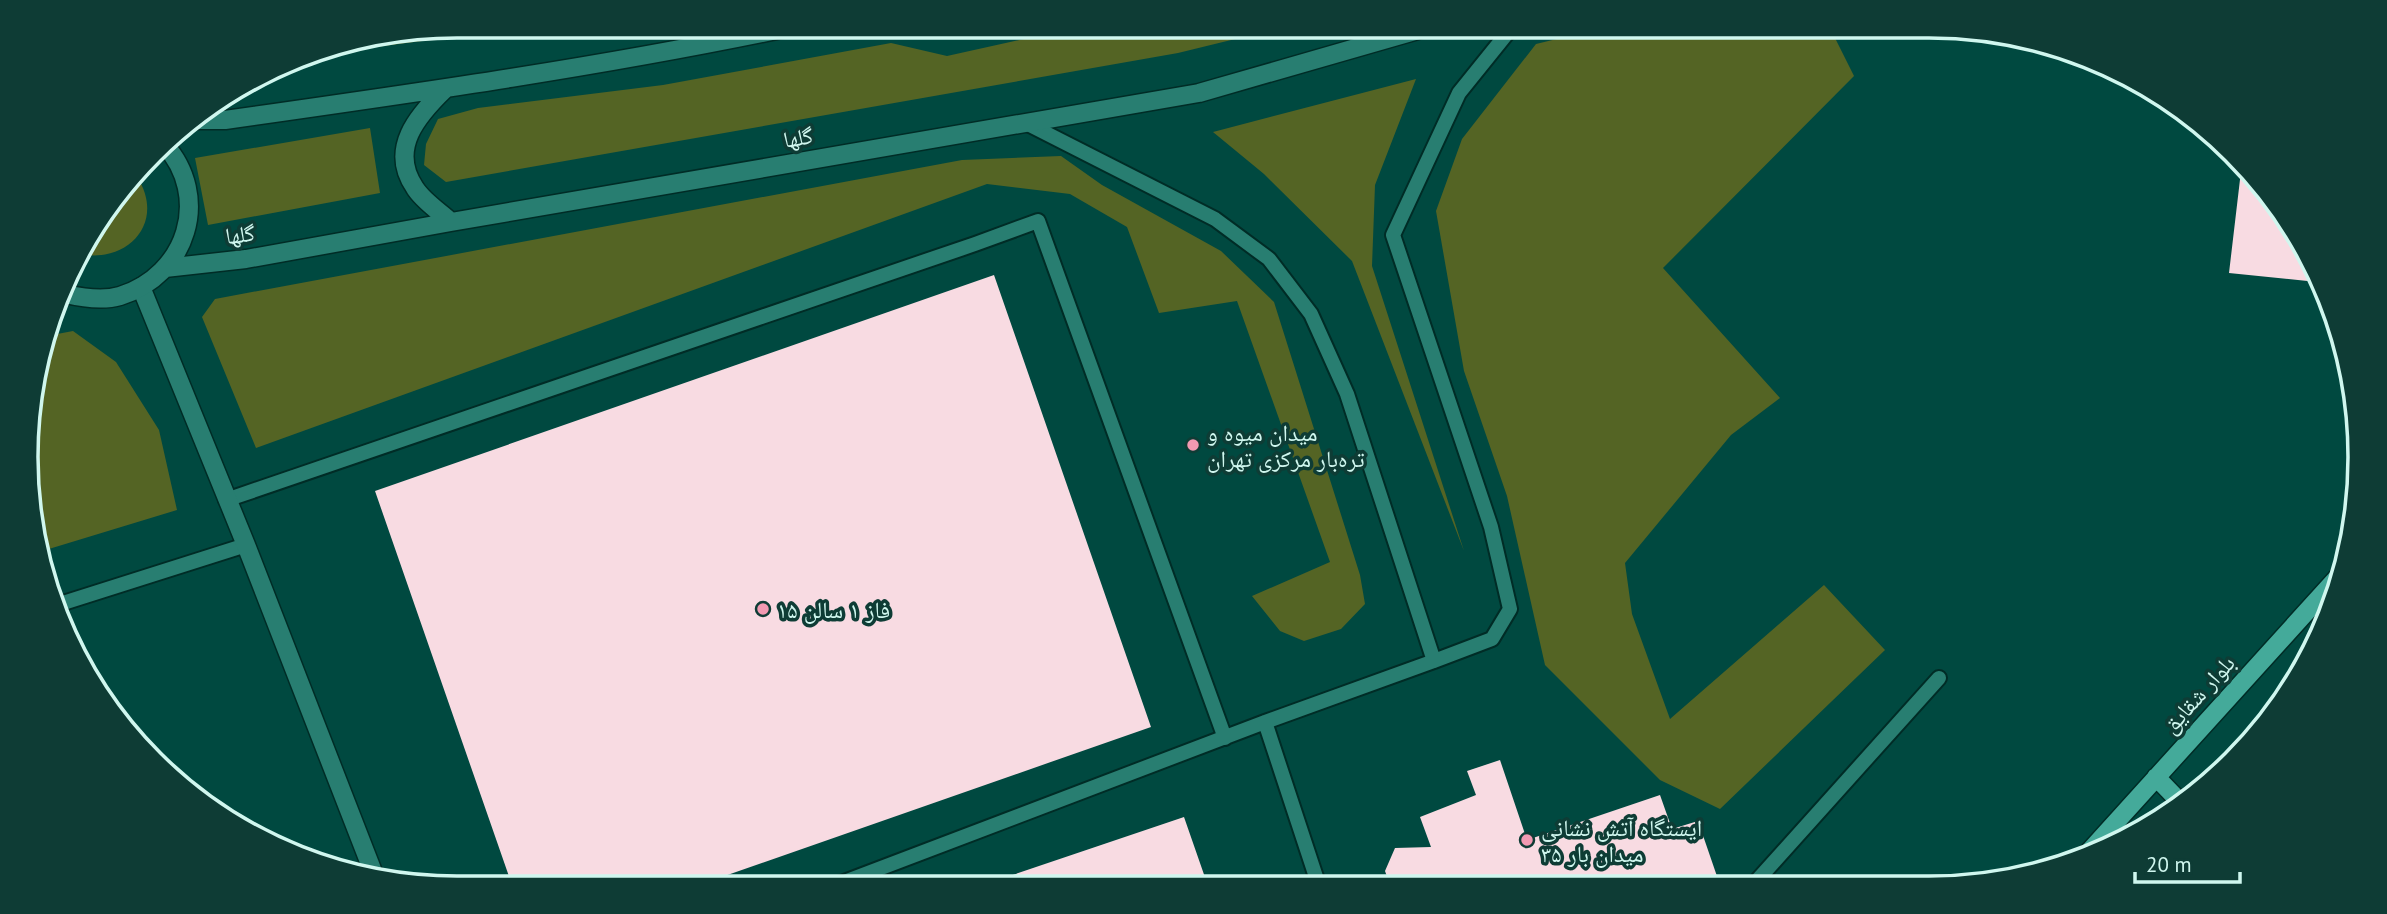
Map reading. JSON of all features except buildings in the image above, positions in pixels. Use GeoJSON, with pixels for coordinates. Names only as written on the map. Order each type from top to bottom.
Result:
{"type":"FeatureCollection","features":[{"type":"Feature","properties":{"kind":"main road","name":"بلوار شقایق"},"geometry":{"type":"LineString","coordinates":[[2099,840],[2327,589]]}},
{"type":"Feature","properties":{"kind":"main road"},"geometry":{"type":"LineString","coordinates":[[2156,777],[2175,796]]}},
{"type":"Feature","properties":{"kind":"street"},"geometry":{"type":"LineString","coordinates":[[209,120],[445,89],[738,38]]}},
{"type":"Feature","properties":{"kind":"street","name":"گلها"},"geometry":{"type":"LineString","coordinates":[[165,268],[246,259],[1199,93],[1390,38]]}},
{"type":"Feature","properties":{"kind":"street"},"geometry":{"type":"LineString","coordinates":[[445,89],[425,109],[410,131],[405,150],[407,173],[415,189],[451,222]]}},
{"type":"Feature","properties":{"kind":"street"},"geometry":{"type":"LineString","coordinates":[[71,295],[92,299],[118,296],[141,287],[165,268],[182,243],[190,214],[187,184],[171,152]]}},
{"type":"Feature","properties":{"kind":"street"},"geometry":{"type":"LineString","coordinates":[[141,287],[246,545],[371,866]]}},
{"type":"Feature","properties":{"kind":"lane"},"geometry":{"type":"LineString","coordinates":[[860,876],[1492,639],[1510,609],[1491,527],[1393,234],[1460,93],[1504,38]]}},
{"type":"Feature","properties":{"kind":"lane"},"geometry":{"type":"LineString","coordinates":[[1026,123],[1215,219],[1269,259],[1311,313],[1347,394],[1434,661]]}},
{"type":"Feature","properties":{"kind":"lane"},"geometry":{"type":"LineString","coordinates":[[226,500],[1038,221],[1226,738]]}},
{"type":"Feature","properties":{"kind":"lane"},"geometry":{"type":"LineString","coordinates":[[65,602],[246,545]]}},
{"type":"Feature","properties":{"kind":"lane"},"geometry":{"type":"LineString","coordinates":[[1761,876],[1939,678]]}},
{"type":"Feature","properties":{"kind":"lane"},"geometry":{"type":"LineString","coordinates":[[1265,722],[1316,876]]}},
{"type":"Feature","properties":{"kind":"green space"},"geometry":{"type":"Polygon","coordinates":[[[1028,38],[1239,38],[1178,53],[446,182],[424,165],[426,144],[438,119],[478,108],[663,85],[891,43],[947,56],[1028,38]]]}},
{"type":"Feature","properties":{"kind":"green space"},"geometry":{"type":"Polygon","coordinates":[[[1561,38],[1835,38],[1854,76],[1663,268],[1780,398],[1731,435],[1625,563],[1632,614],[1670,719],[1824,585],[1885,650],[1720,809],[1660,780],[1545,665],[1507,496],[1464,371],[1436,211],[1462,139],[1536,44],[1561,38]]]}},
{"type":"Feature","properties":{"kind":"green space"},"geometry":{"type":"Polygon","coordinates":[[[439,39],[374,47],[402,42],[439,39]]]}},
{"type":"Feature","properties":{"kind":"green space"},"geometry":{"type":"Polygon","coordinates":[[[1416,79],[1375,185],[1372,266],[1464,551],[1352,261],[1264,174],[1213,132],[1416,79]]]}},
{"type":"Feature","properties":{"kind":"green space"},"geometry":{"type":"Polygon","coordinates":[[[370,128],[380,193],[208,225],[195,158],[370,128]]]}},
{"type":"Feature","properties":{"kind":"green space"},"geometry":{"type":"Polygon","coordinates":[[[1061,156],[1102,185],[1221,251],[1274,302],[1360,575],[1365,604],[1341,629],[1304,641],[1280,631],[1252,596],[1330,562],[1237,301],[1159,313],[1127,227],[1070,194],[987,184],[256,448],[202,317],[215,299],[962,160],[1061,156]]]}},
{"type":"Feature","properties":{"kind":"green space"},"geometry":{"type":"Polygon","coordinates":[[[140,183],[145,193],[147,209],[145,223],[138,236],[127,246],[91,255],[109,224],[140,183]]]}},
{"type":"Feature","properties":{"kind":"green space"},"geometry":{"type":"Polygon","coordinates":[[[73,331],[116,362],[159,430],[177,510],[49,549],[39,484],[39,430],[47,375],[57,334],[73,331]]]}},
{"type":"Feature","properties":{"kind":"place","name":"میدان میوه و تره‌بار مرکزی تهران"},"geometry":{"type":"Point","coordinates":[1193,445]}},
{"type":"Feature","properties":{"kind":"place","name":"فاز ۱ سالن ۱۵"},"geometry":{"type":"Point","coordinates":[763,609]}},
{"type":"Feature","properties":{"kind":"place","name":"ایستگاه آتش نشانی ۳۵ میدان بار"},"geometry":{"type":"Point","coordinates":[1527,840]}}]}
